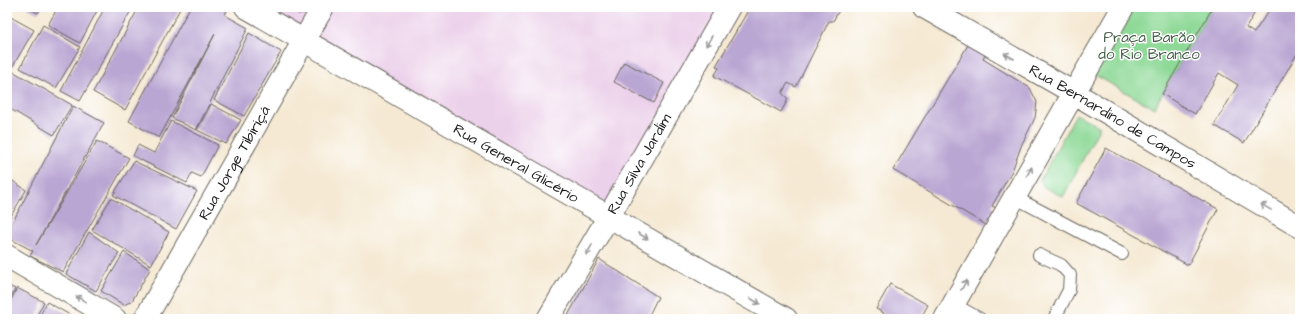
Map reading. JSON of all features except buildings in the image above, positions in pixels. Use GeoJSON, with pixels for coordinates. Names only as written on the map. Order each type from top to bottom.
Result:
{"type":"FeatureCollection","features":[{"type":"Feature","properties":{"kind":"street","name":"Rua General Glicério"},"geometry":{"type":"LineString","coordinates":[[246,7],[786,319]]}},
{"type":"Feature","properties":{"kind":"street","name":"Rua Jorge Tibiriçá"},"geometry":{"type":"LineString","coordinates":[[145,319],[323,7]]}},
{"type":"Feature","properties":{"kind":"street","name":"Rua Silva Jardim"},"geometry":{"type":"LineString","coordinates":[[548,319],[729,7]]}},
{"type":"Feature","properties":{"kind":"street","name":"Rua Bernardino de Campos"},"geometry":{"type":"LineString","coordinates":[[924,7],[1074,93],[1300,227]]}},
{"type":"Feature","properties":{"kind":"street"},"geometry":{"type":"LineString","coordinates":[[949,312],[1123,7]]}},
{"type":"Feature","properties":{"kind":"street"},"geometry":{"type":"LineString","coordinates":[[7,256],[115,319]]}},
{"type":"Feature","properties":{"kind":"lane"},"geometry":{"type":"LineString","coordinates":[[1014,198],[1122,254]]}},
{"type":"Feature","properties":{"kind":"lane"},"geometry":{"type":"LineString","coordinates":[[1039,255],[1061,265],[1070,275],[1069,290],[1054,319]]}},
{"type":"Feature","properties":{"kind":"lane"},"geometry":{"type":"LineString","coordinates":[[949,312],[980,319]]}},
{"type":"Feature","properties":{"kind":"shaded area"},"geometry":{"type":"Polygon","coordinates":[[[258,7],[721,7],[606,207],[258,7]]]}},
{"type":"Feature","properties":{"kind":"green space","name":"Praça Barão do Rio Branco"},"geometry":{"type":"Polygon","coordinates":[[[1132,7],[1213,7],[1154,108],[1093,74],[1132,7]]]}},
{"type":"Feature","properties":{"kind":"green space"},"geometry":{"type":"Polygon","coordinates":[[[1076,114],[1100,127],[1063,197],[1044,187],[1040,180],[1076,114]]]}}]}
